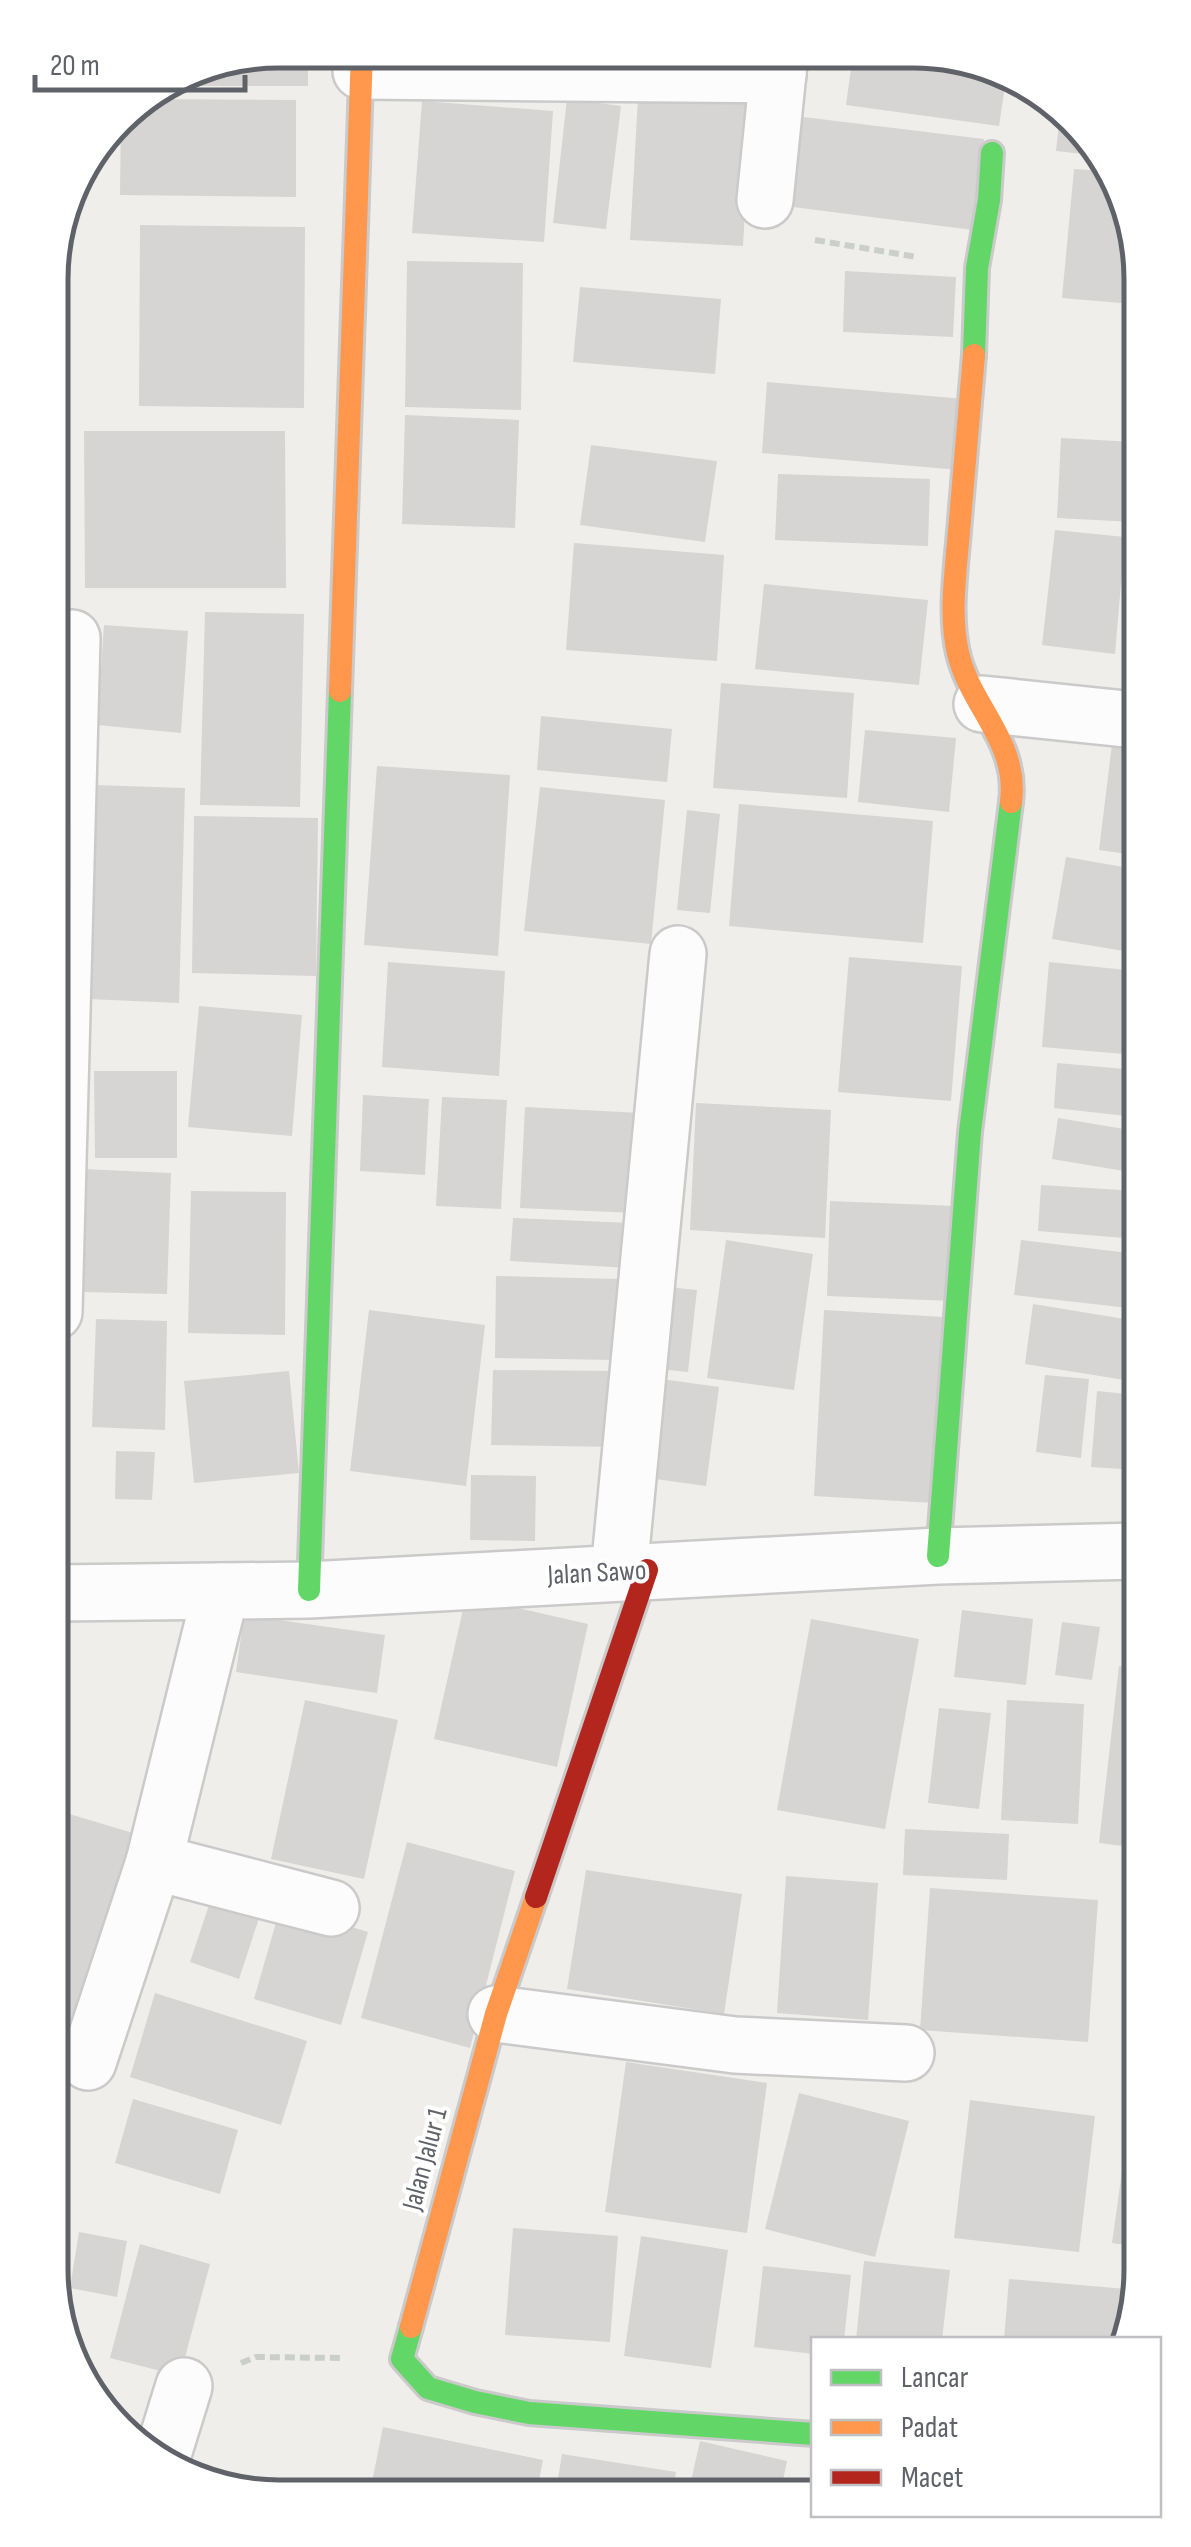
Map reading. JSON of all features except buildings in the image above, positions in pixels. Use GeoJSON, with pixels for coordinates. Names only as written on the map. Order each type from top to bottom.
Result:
{"type":"FeatureCollection","features":[{"type":"Feature","properties":{"kind":"street"},"geometry":{"type":"LineString","coordinates":[[310,1590],[361,68]]}},
{"type":"Feature","properties":{"kind":"street"},"geometry":{"type":"LineString","coordinates":[[765,200],[779,68]]}},
{"type":"Feature","properties":{"kind":"street"},"geometry":{"type":"LineString","coordinates":[[938,1556],[970,1132],[1013,788],[1002,743],[958,654],[955,628],[977,268],[989,200],[992,153]]}},
{"type":"Feature","properties":{"kind":"street"},"geometry":{"type":"LineString","coordinates":[[68,788],[72,638]]}},
{"type":"Feature","properties":{"kind":"street"},"geometry":{"type":"LineString","coordinates":[[982,704],[1124,719]]}},
{"type":"Feature","properties":{"kind":"street"},"geometry":{"type":"LineString","coordinates":[[633,1571],[678,954]]}},
{"type":"Feature","properties":{"kind":"street","name":"Jalan Sawo"},"geometry":{"type":"LineString","coordinates":[[68,1593],[310,1590],[938,1556],[1123,1551]]}},
{"type":"Feature","properties":{"kind":"street","name":"Jalan Jalur 1"},"geometry":{"type":"LineString","coordinates":[[402,2360],[496,2014],[633,1571]]}},
{"type":"Feature","properties":{"kind":"street"},"geometry":{"type":"LineString","coordinates":[[88,2062],[154,1862],[220,1591]]}},
{"type":"Feature","properties":{"kind":"street"},"geometry":{"type":"LineString","coordinates":[[154,1862],[331,1908]]}},
{"type":"Feature","properties":{"kind":"street"},"geometry":{"type":"LineString","coordinates":[[496,2014],[735,2045],[906,2053]]}},
{"type":"Feature","properties":{"kind":"street"},"geometry":{"type":"LineString","coordinates":[[402,2360],[428,2388],[529,2413],[811,2434]]}},
{"type":"Feature","properties":{"kind":"street"},"geometry":{"type":"LineString","coordinates":[[165,2446],[184,2386]]}},
{"type":"Feature","properties":{"kind":"path"},"geometry":{"type":"LineString","coordinates":[[765,200],[766,213],[788,236],[977,268]]}},
{"type":"Feature","properties":{"kind":"path"},"geometry":{"type":"LineString","coordinates":[[184,2386],[256,2356],[402,2360]]}},
{"type":"Feature","properties":{"kind":"traffic: fast"},"geometry":{"type":"LineString","coordinates":[[974,355],[977,268],[989,200],[992,153]]}},
{"type":"Feature","properties":{"kind":"traffic: fast"},"geometry":{"type":"LineString","coordinates":[[309,1590],[340,691]]}},
{"type":"Feature","properties":{"kind":"traffic: fast"},"geometry":{"type":"LineString","coordinates":[[938,1556],[970,1132],[1011,802]]}},
{"type":"Feature","properties":{"kind":"traffic: fast"},"geometry":{"type":"LineString","coordinates":[[411,2327],[402,2359],[428,2388],[475,2402],[529,2413],[811,2434]]}},
{"type":"Feature","properties":{"kind":"traffic: slow"},"geometry":{"type":"LineString","coordinates":[[340,691],[361,68]]}},
{"type":"Feature","properties":{"kind":"traffic: slow"},"geometry":{"type":"LineString","coordinates":[[974,355],[954,623],[964,672],[1008,761],[1011,802]]}},
{"type":"Feature","properties":{"kind":"traffic: slow"},"geometry":{"type":"LineString","coordinates":[[411,2327],[496,2014],[536,1897]]}},
{"type":"Feature","properties":{"kind":"traffic: jam"},"geometry":{"type":"LineString","coordinates":[[536,1897],[647,1570]]}}]}
